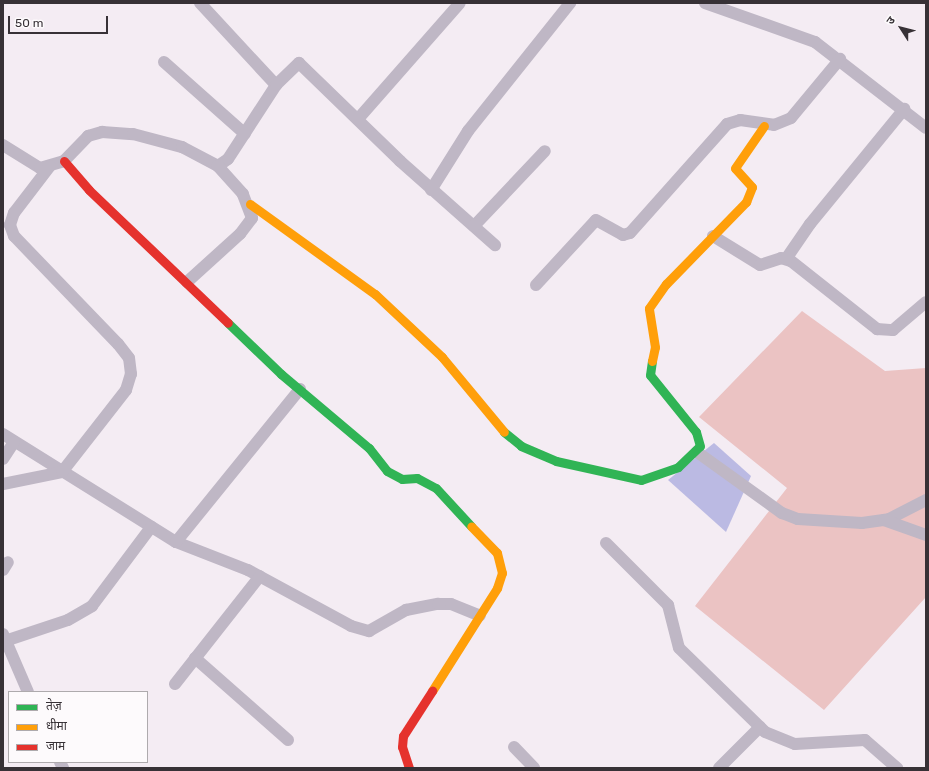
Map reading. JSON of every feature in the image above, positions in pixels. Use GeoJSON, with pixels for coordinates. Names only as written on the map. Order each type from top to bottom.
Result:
{"type":"FeatureCollection","features":[{"type":"Feature","properties":{"kind":"street"},"geometry":{"type":"LineString","coordinates":[[200,3],[276,85]]}},
{"type":"Feature","properties":{"kind":"street"},"geometry":{"type":"LineString","coordinates":[[358,119],[460,3]]}},
{"type":"Feature","properties":{"kind":"street"},"geometry":{"type":"LineString","coordinates":[[431,190],[444,174],[468,131],[570,3]]}},
{"type":"Feature","properties":{"kind":"street"},"geometry":{"type":"LineString","coordinates":[[706,3],[815,42],[840,59],[926,128]]}},
{"type":"Feature","properties":{"kind":"street"},"geometry":{"type":"LineString","coordinates":[[536,286],[596,220],[623,235],[630,233],[727,124],[740,120],[764,126],[791,118],[840,59]]}},
{"type":"Feature","properties":{"kind":"street"},"geometry":{"type":"LineString","coordinates":[[164,62],[245,134]]}},
{"type":"Feature","properties":{"kind":"street"},"geometry":{"type":"LineString","coordinates":[[218,166],[245,134],[276,85],[299,63],[431,190],[495,245]]}},
{"type":"Feature","properties":{"kind":"street"},"geometry":{"type":"LineString","coordinates":[[713,236],[760,265],[786,259],[810,224],[904,109]]}},
{"type":"Feature","properties":{"kind":"street"},"geometry":{"type":"LineString","coordinates":[[3,145],[40,168],[64,161],[88,136],[113,133],[182,147],[218,166],[250,204],[375,294],[442,357],[508,436],[536,455],[641,480],[678,467],[697,452],[700,441],[696,432],[650,375],[655,347],[649,308],[666,284],[713,236],[752,192],[752,187],[735,168],[742,154],[764,126]]}},
{"type":"Feature","properties":{"kind":"street"},"geometry":{"type":"LineString","coordinates":[[474,226],[544,150]]}},
{"type":"Feature","properties":{"kind":"street"},"geometry":{"type":"LineString","coordinates":[[64,161],[89,190],[300,390],[369,448],[394,476],[417,478],[436,488],[497,553],[502,573],[480,616],[404,736],[402,747],[409,768]]}},
{"type":"Feature","properties":{"kind":"street"},"geometry":{"type":"LineString","coordinates":[[3,484],[62,472],[126,390],[131,374],[128,358],[118,344],[14,236],[10,225],[14,213],[50,166]]}},
{"type":"Feature","properties":{"kind":"street"},"geometry":{"type":"LineString","coordinates":[[187,282],[246,227],[252,218],[250,204]]}},
{"type":"Feature","properties":{"kind":"street"},"geometry":{"type":"LineString","coordinates":[[786,259],[877,329],[893,330],[926,302]]}},
{"type":"Feature","properties":{"kind":"street"},"geometry":{"type":"LineString","coordinates":[[176,542],[300,390]]}},
{"type":"Feature","properties":{"kind":"street"},"geometry":{"type":"LineString","coordinates":[[3,434],[176,542],[260,576],[361,630],[369,631],[406,610],[430,605],[451,604],[480,616]]}},
{"type":"Feature","properties":{"kind":"street"},"geometry":{"type":"LineString","coordinates":[[3,459],[14,442]]}},
{"type":"Feature","properties":{"kind":"street"},"geometry":{"type":"LineString","coordinates":[[697,452],[782,512],[798,519],[862,523],[884,520],[909,511],[926,500]]}},
{"type":"Feature","properties":{"kind":"street"},"geometry":{"type":"LineString","coordinates":[[884,520],[926,535]]}},
{"type":"Feature","properties":{"kind":"street"},"geometry":{"type":"LineString","coordinates":[[28,691],[4,638],[68,620],[92,606],[151,527]]}},
{"type":"Feature","properties":{"kind":"street"},"geometry":{"type":"LineString","coordinates":[[606,543],[668,605],[679,648],[760,727],[774,738],[795,744],[865,740],[897,768]]}},
{"type":"Feature","properties":{"kind":"street"},"geometry":{"type":"LineString","coordinates":[[175,684],[260,576]]}},
{"type":"Feature","properties":{"kind":"street"},"geometry":{"type":"LineString","coordinates":[[195,658],[288,740]]}},
{"type":"Feature","properties":{"kind":"street"},"geometry":{"type":"LineString","coordinates":[[719,768],[760,727]]}},
{"type":"Feature","properties":{"kind":"street"},"geometry":{"type":"LineString","coordinates":[[514,747],[534,768]]}},
{"type":"Feature","properties":{"kind":"shaded area"},"geometry":{"type":"Polygon","coordinates":[[[802,311],[885,371],[926,368],[926,597],[824,710],[695,606],[787,488],[699,417],[802,311]]]}},
{"type":"Feature","properties":{"kind":"water"},"geometry":{"type":"Polygon","coordinates":[[[714,443],[751,476],[726,532],[668,480],[714,443]]]}},
{"type":"Feature","properties":{"kind":"traffic: fast"},"geometry":{"type":"LineString","coordinates":[[228,323],[281,374],[369,448],[387,471],[402,479],[417,478],[436,488],[471,526]]}},
{"type":"Feature","properties":{"kind":"traffic: fast"},"geometry":{"type":"LineString","coordinates":[[504,432],[521,446],[556,461],[641,480],[678,467],[700,446],[696,432],[650,375],[652,361]]}},
{"type":"Feature","properties":{"kind":"traffic: slow"},"geometry":{"type":"LineString","coordinates":[[652,361],[655,347],[649,308],[666,284],[746,202],[752,187],[735,168],[764,126]]}},
{"type":"Feature","properties":{"kind":"traffic: slow"},"geometry":{"type":"LineString","coordinates":[[250,204],[375,294],[442,357],[504,432]]}},
{"type":"Feature","properties":{"kind":"traffic: slow"},"geometry":{"type":"LineString","coordinates":[[432,691],[497,588],[502,573],[497,553],[471,526]]}},
{"type":"Feature","properties":{"kind":"traffic: jam"},"geometry":{"type":"LineString","coordinates":[[64,161],[89,190],[228,323]]}},
{"type":"Feature","properties":{"kind":"traffic: jam"},"geometry":{"type":"LineString","coordinates":[[409,768],[402,747],[403,736],[432,691]]}}]}
